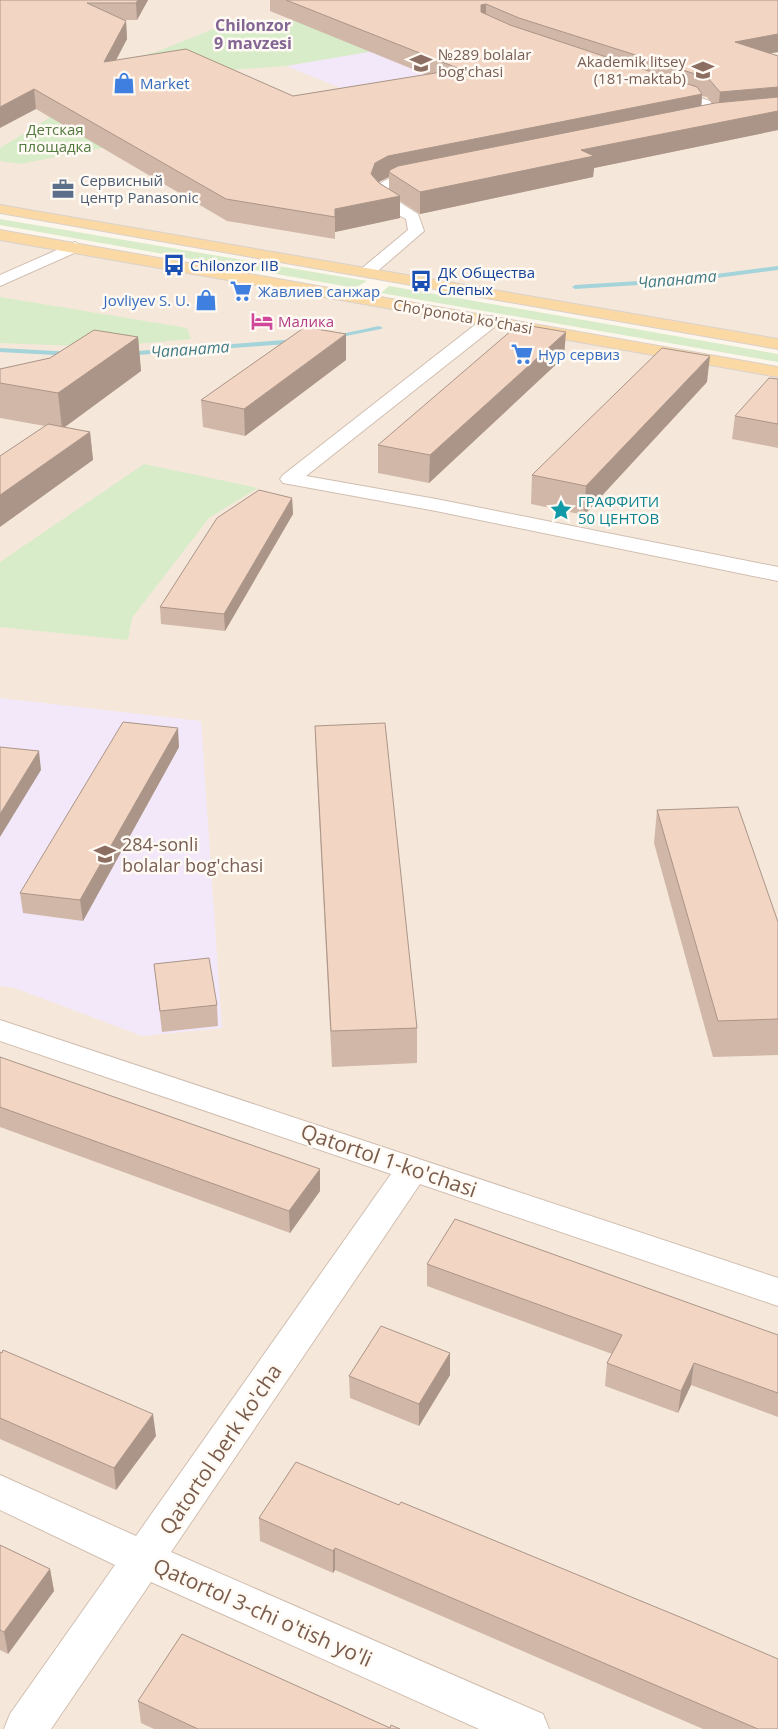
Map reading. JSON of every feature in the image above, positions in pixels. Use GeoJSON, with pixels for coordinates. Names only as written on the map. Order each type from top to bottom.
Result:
{"type":"FeatureCollection","features":[{"type":"Feature","properties":{"kind":"main road","name":"Cho'ponota ko'chasi"},"geometry":{"type":"LineString","coordinates":[[0,209],[778,344]]}},
{"type":"Feature","properties":{"kind":"main road","name":"Cho'ponota ko'chasi"},"geometry":{"type":"LineString","coordinates":[[0,235],[778,372]]}},
{"type":"Feature","properties":{"kind":"main road"},"geometry":{"type":"LineString","coordinates":[[352,297],[385,275]]}},
{"type":"Feature","properties":{"kind":"street"},"geometry":{"type":"LineString","coordinates":[[696,100],[749,116],[709,118],[696,100]]}},
{"type":"Feature","properties":{"kind":"street"},"geometry":{"type":"LineString","coordinates":[[367,272],[416,231],[413,217],[385,200],[380,194],[382,188],[393,182],[438,173]]}},
{"type":"Feature","properties":{"kind":"street"},"geometry":{"type":"LineString","coordinates":[[0,281],[74,247]]}},
{"type":"Feature","properties":{"kind":"street"},"geometry":{"type":"LineString","coordinates":[[491,321],[290,479],[436,505],[778,574]]}},
{"type":"Feature","properties":{"kind":"street","name":"Qatortol 1-ko'chasi"},"geometry":{"type":"LineString","coordinates":[[0,1030],[778,1292]]}},
{"type":"Feature","properties":{"kind":"street","name":"Qatortol berk ko'cha"},"geometry":{"type":"LineString","coordinates":[[26,1729],[145,1560],[413,1168]]}},
{"type":"Feature","properties":{"kind":"street","name":"Qatortol 3-chi o'tish yo'li"},"geometry":{"type":"LineString","coordinates":[[0,1492],[145,1560],[527,1729]]}},
{"type":"Feature","properties":{"kind":"shaded area","name":"Chilonzor 9 mavzesi"},"geometry":{"type":"Polygon","coordinates":[[[0,0],[778,0],[778,344],[0,209],[0,0]]]}},
{"type":"Feature","properties":{"kind":"shaded area","name":"№289 bolalar bog'chasi"},"geometry":{"type":"Polygon","coordinates":[[[479,33],[555,61],[361,96],[286,66],[479,33]]]}},
{"type":"Feature","properties":{"kind":"shaded area"},"geometry":{"type":"Polygon","coordinates":[[[0,235],[778,372],[778,1729],[0,1729],[0,235]]]}},
{"type":"Feature","properties":{"kind":"shaded area","name":"284-sonli bolalar bog'chasi"},"geometry":{"type":"Polygon","coordinates":[[[0,698],[201,721],[222,1028],[142,1036],[15,988],[0,986],[0,698]]]}},
{"type":"Feature","properties":{"kind":"green space"},"geometry":{"type":"Polygon","coordinates":[[[459,19],[479,33],[286,66],[31,84],[156,52],[236,20],[459,19]]]}},
{"type":"Feature","properties":{"kind":"green space","name":"Детская площадка"},"geometry":{"type":"Polygon","coordinates":[[[54,115],[107,147],[20,164],[0,161],[0,148],[54,115]]]}},
{"type":"Feature","properties":{"kind":"green space"},"geometry":{"type":"Polygon","coordinates":[[[0,219],[367,281],[355,288],[0,225],[0,219]]]}},
{"type":"Feature","properties":{"kind":"green space"},"geometry":{"type":"Polygon","coordinates":[[[389,286],[778,354],[778,362],[381,293],[389,286]]]}},
{"type":"Feature","properties":{"kind":"green space"},"geometry":{"type":"Polygon","coordinates":[[[0,297],[187,328],[191,339],[105,347],[0,343],[0,297]]]}},
{"type":"Feature","properties":{"kind":"green space"},"geometry":{"type":"Polygon","coordinates":[[[144,464],[258,488],[209,518],[132,618],[128,640],[0,627],[0,562],[144,464]]]}},
{"type":"Feature","properties":{"kind":"building"},"geometry":{"type":"Polygon","coordinates":[[[0,0],[138,0],[136,3],[87,3],[126,21],[104,62],[186,49],[293,96],[460,69],[286,0],[778,0],[778,34],[735,42],[778,56],[778,87],[720,92],[708,78],[519,18],[486,4],[481,5],[481,12],[510,25],[697,87],[702,94],[388,156],[375,163],[371,174],[379,183],[400,196],[335,209],[335,217],[226,199],[34,89],[0,107],[0,0]]]}},
{"type":"Feature","properties":{"kind":"building"},"geometry":{"type":"Polygon","coordinates":[[[778,97],[778,111],[581,150],[594,156],[420,192],[389,172],[398,166],[715,103],[778,97]]]}},
{"type":"Feature","properties":{"kind":"building"},"geometry":{"type":"Polygon","coordinates":[[[519,324],[566,332],[430,455],[378,445],[519,324]]]}},
{"type":"Feature","properties":{"kind":"building"},"geometry":{"type":"Polygon","coordinates":[[[305,327],[346,334],[244,409],[201,400],[305,327]]]}},
{"type":"Feature","properties":{"kind":"building"},"geometry":{"type":"Polygon","coordinates":[[[94,330],[138,337],[58,393],[0,383],[0,369],[50,358],[94,330]]]}},
{"type":"Feature","properties":{"kind":"building"},"geometry":{"type":"Polygon","coordinates":[[[662,348],[710,356],[586,486],[532,475],[662,348]]]}},
{"type":"Feature","properties":{"kind":"building"},"geometry":{"type":"Polygon","coordinates":[[[769,378],[778,379],[778,424],[735,416],[769,378]]]}},
{"type":"Feature","properties":{"kind":"building"},"geometry":{"type":"Polygon","coordinates":[[[48,424],[90,432],[0,495],[0,456],[48,424]]]}},
{"type":"Feature","properties":{"kind":"building"},"geometry":{"type":"Polygon","coordinates":[[[259,490],[292,498],[224,614],[160,607],[217,518],[259,490]]]}},
{"type":"Feature","properties":{"kind":"building"},"geometry":{"type":"Polygon","coordinates":[[[123,722],[178,728],[80,900],[20,893],[123,722]]]}},
{"type":"Feature","properties":{"kind":"building"},"geometry":{"type":"Polygon","coordinates":[[[385,723],[417,1028],[331,1031],[315,726],[385,723]]]}},
{"type":"Feature","properties":{"kind":"building"},"geometry":{"type":"Polygon","coordinates":[[[0,747],[39,751],[0,814],[0,747]]]}},
{"type":"Feature","properties":{"kind":"building"},"geometry":{"type":"Polygon","coordinates":[[[738,807],[778,922],[778,1019],[718,1021],[657,810],[738,807]]]}},
{"type":"Feature","properties":{"kind":"building"},"geometry":{"type":"Polygon","coordinates":[[[209,958],[217,1005],[160,1011],[154,964],[209,958]]]}},
{"type":"Feature","properties":{"kind":"building"},"geometry":{"type":"Polygon","coordinates":[[[0,1057],[320,1169],[289,1211],[0,1107],[0,1057]]]}},
{"type":"Feature","properties":{"kind":"building"},"geometry":{"type":"Polygon","coordinates":[[[455,1219],[778,1335],[778,1393],[694,1363],[681,1391],[607,1363],[622,1335],[427,1264],[455,1219]]]}},
{"type":"Feature","properties":{"kind":"building"},"geometry":{"type":"Polygon","coordinates":[[[381,1326],[450,1353],[419,1404],[349,1376],[381,1326]]]}},
{"type":"Feature","properties":{"kind":"building"},"geometry":{"type":"Polygon","coordinates":[[[3,1350],[153,1414],[114,1468],[0,1418],[0,1352],[2,1353],[3,1350]]]}},
{"type":"Feature","properties":{"kind":"building"},"geometry":{"type":"Polygon","coordinates":[[[296,1462],[399,1505],[401,1502],[778,1659],[778,1729],[758,1729],[335,1548],[333,1551],[259,1518],[296,1462]]]}},
{"type":"Feature","properties":{"kind":"building"},"geometry":{"type":"Polygon","coordinates":[[[0,1545],[50,1569],[4,1632],[0,1630],[0,1545]]]}},
{"type":"Feature","properties":{"kind":"building"},"geometry":{"type":"Polygon","coordinates":[[[182,1634],[390,1728],[391,1725],[400,1729],[198,1729],[138,1701],[182,1634]]]}},
{"type":"Feature","properties":{"kind":"waterway","name":"Чапаната"},"geometry":{"type":"LineString","coordinates":[[575,287],[686,280],[778,268]]}},
{"type":"Feature","properties":{"kind":"waterway","name":"Чапаната"},"geometry":{"type":"LineString","coordinates":[[331,337],[379,328]]}},
{"type":"Feature","properties":{"kind":"waterway","name":"Чапаната"},"geometry":{"type":"LineString","coordinates":[[124,354],[298,341]]}},
{"type":"Feature","properties":{"kind":"waterway","name":"Чапаната"},"geometry":{"type":"LineString","coordinates":[[0,350],[73,354]]}},
{"type":"Feature","properties":{"kind":"place","name":"№289 bolalar bog'chasi"},"geometry":{"type":"Point","coordinates":[421,63]}},
{"type":"Feature","properties":{"kind":"place","name":"Akademik litsey (181-maktab)"},"geometry":{"type":"Point","coordinates":[703,70]}},
{"type":"Feature","properties":{"kind":"place","name":"Market"},"geometry":{"type":"Point","coordinates":[124,83]}},
{"type":"Feature","properties":{"kind":"place","name":"Сервисный центр Panasonic"},"geometry":{"type":"Point","coordinates":[63,189]}},
{"type":"Feature","properties":{"kind":"place","name":"Chilonzor IIB"},"geometry":{"type":"Point","coordinates":[174,265]}},
{"type":"Feature","properties":{"kind":"place","name":"ДК Общества Слепых"},"geometry":{"type":"Point","coordinates":[421,281]}},
{"type":"Feature","properties":{"kind":"place","name":"Жавлиев санжар"},"geometry":{"type":"Point","coordinates":[241,291]}},
{"type":"Feature","properties":{"kind":"place","name":"Jovliyev S. U."},"geometry":{"type":"Point","coordinates":[206,300]}},
{"type":"Feature","properties":{"kind":"place","name":"Малика"},"geometry":{"type":"Point","coordinates":[262,321]}},
{"type":"Feature","properties":{"kind":"place","name":"Нур сервиз"},"geometry":{"type":"Point","coordinates":[522,354]}},
{"type":"Feature","properties":{"kind":"place","name":"ГРАФФИТИ 50 ЦЕНТОВ"},"geometry":{"type":"Point","coordinates":[561,510]}},
{"type":"Feature","properties":{"kind":"place","name":"284-sonli bolalar bog'chasi"},"geometry":{"type":"Point","coordinates":[105,854]}},
{"type":"Feature","properties":{"kind":"district","name":"Chilonzor 9 mavzesi"},"geometry":{"type":"Point","coordinates":[253,34]}}]}
